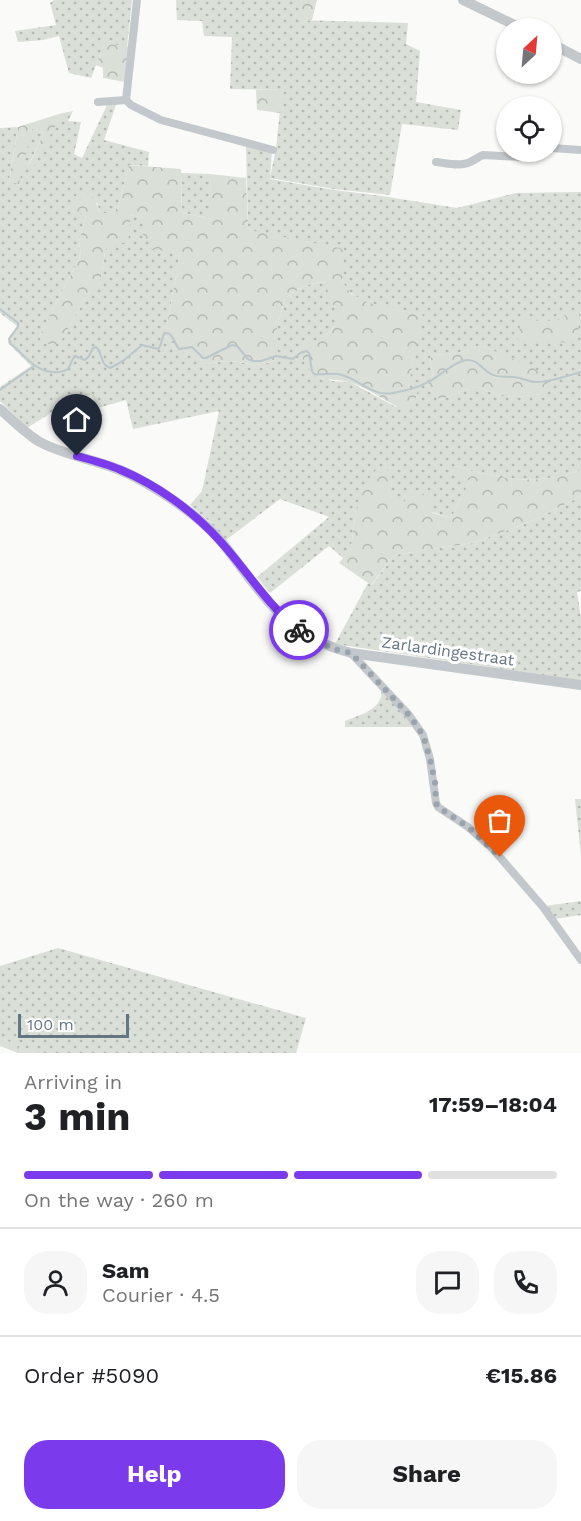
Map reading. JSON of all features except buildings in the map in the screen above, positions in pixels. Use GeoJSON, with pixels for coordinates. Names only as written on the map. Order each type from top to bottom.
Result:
{"type":"FeatureCollection","features":[{"type":"Feature","properties":{"kind":"street"},"geometry":{"type":"LineString","coordinates":[[126,100],[137,0]]}},
{"type":"Feature","properties":{"kind":"street"},"geometry":{"type":"LineString","coordinates":[[463,0],[500,18]]}},
{"type":"Feature","properties":{"kind":"street"},"geometry":{"type":"LineString","coordinates":[[562,49],[581,59]]}},
{"type":"Feature","properties":{"kind":"street"},"geometry":{"type":"LineString","coordinates":[[98,102],[126,100],[131,105],[161,120],[273,150]]}},
{"type":"Feature","properties":{"kind":"street"},"geometry":{"type":"LineString","coordinates":[[562,149],[581,150]]}},
{"type":"Feature","properties":{"kind":"street"},"geometry":{"type":"LineString","coordinates":[[436,162],[470,163],[483,155],[496,156]]}},
{"type":"Feature","properties":{"kind":"street","name":"Zarlardingestraat"},"geometry":{"type":"LineString","coordinates":[[1,411],[39,441],[121,470],[165,494],[198,519],[219,539],[263,595],[297,628],[334,649],[581,685]]}},
{"type":"Feature","properties":{"kind":"street"},"geometry":{"type":"LineString","coordinates":[[351,653],[409,715],[423,735],[435,782],[438,807],[468,827],[503,860],[543,907],[581,960]]}},
{"type":"Feature","properties":{"kind":"green space"},"geometry":{"type":"Polygon","coordinates":[[[54,0],[132,0],[127,47],[104,44],[91,78],[69,73],[59,36],[18,42],[15,31],[56,25],[50,3],[54,0]]]}},
{"type":"Feature","properties":{"kind":"green space"},"geometry":{"type":"Polygon","coordinates":[[[176,0],[302,0],[297,20],[408,23],[406,44],[420,51],[416,102],[461,110],[458,130],[402,124],[390,195],[334,189],[270,178],[276,149],[282,90],[230,89],[232,37],[204,36],[202,21],[177,20],[176,0]]]}},
{"type":"Feature","properties":{"kind":"green space"},"geometry":{"type":"Polygon","coordinates":[[[302,0],[317,0],[312,20],[296,20],[302,0]]]}},
{"type":"Feature","properties":{"kind":"green space"},"geometry":{"type":"Polygon","coordinates":[[[104,44],[129,47],[125,82],[103,78],[103,68],[96,65],[104,44]]]}},
{"type":"Feature","properties":{"kind":"green space"},"geometry":{"type":"Polygon","coordinates":[[[256,90],[282,90],[281,113],[257,110],[256,90]]]}},
{"type":"Feature","properties":{"kind":"green space"},"geometry":{"type":"Polygon","coordinates":[[[117,102],[104,140],[149,152],[148,166],[129,165],[118,208],[110,213],[100,213],[97,202],[86,215],[79,242],[81,255],[39,337],[57,344],[62,339],[89,292],[101,277],[106,246],[131,215],[144,218],[144,241],[150,241],[180,253],[165,336],[174,349],[191,353],[205,364],[230,361],[257,365],[268,363],[274,360],[274,340],[285,298],[313,283],[331,284],[330,301],[335,307],[335,326],[324,337],[320,378],[350,382],[396,407],[417,390],[408,387],[422,315],[387,308],[361,299],[351,293],[344,284],[341,274],[248,227],[246,145],[272,152],[270,179],[457,208],[516,193],[581,192],[581,470],[565,475],[525,480],[490,475],[455,466],[452,473],[470,481],[451,518],[431,512],[412,489],[403,505],[393,499],[389,489],[364,494],[356,509],[351,548],[343,558],[329,546],[270,593],[257,577],[329,517],[280,499],[226,540],[190,505],[202,491],[219,411],[133,429],[126,400],[98,408],[91,395],[49,414],[27,428],[0,401],[0,387],[31,366],[8,343],[8,338],[17,326],[0,313],[0,128],[18,127],[9,181],[32,129],[44,133],[28,166],[57,123],[59,114],[73,111],[68,121],[81,122],[74,154],[82,158],[108,103],[117,102]],[[483,346],[458,353],[433,355],[430,360],[433,376],[427,386],[440,400],[477,387],[502,396],[541,394],[545,389],[512,360],[483,346]]]}},
{"type":"Feature","properties":{"kind":"green space"},"geometry":{"type":"Polygon","coordinates":[[[59,114],[57,123],[32,169],[28,167],[44,133],[32,129],[19,184],[9,182],[18,127],[59,114]]]}},
{"type":"Feature","properties":{"kind":"green space"},"geometry":{"type":"Polygon","coordinates":[[[129,165],[181,169],[182,213],[211,219],[210,174],[246,178],[248,227],[254,231],[344,249],[342,281],[351,294],[369,303],[423,314],[408,387],[418,390],[414,405],[408,411],[357,385],[321,378],[313,375],[309,370],[302,357],[302,351],[309,344],[325,336],[335,326],[335,307],[327,292],[330,284],[312,283],[285,298],[274,340],[274,360],[268,363],[257,365],[230,361],[204,364],[191,353],[178,352],[165,336],[180,253],[152,249],[150,241],[143,241],[144,218],[131,215],[128,242],[106,246],[101,277],[96,290],[89,292],[62,339],[57,344],[44,344],[39,337],[81,255],[79,242],[86,215],[70,211],[71,202],[79,192],[93,198],[100,213],[110,213],[118,208],[129,165]]]}},
{"type":"Feature","properties":{"kind":"green space"},"geometry":{"type":"Polygon","coordinates":[[[181,173],[210,174],[212,219],[182,213],[181,173]]]}},
{"type":"Feature","properties":{"kind":"green space"},"geometry":{"type":"Polygon","coordinates":[[[567,313],[579,314],[578,343],[518,340],[521,319],[552,320],[563,317],[567,313]]]}},
{"type":"Feature","properties":{"kind":"green space"},"geometry":{"type":"Polygon","coordinates":[[[483,346],[537,370],[548,382],[545,389],[541,394],[517,397],[502,396],[477,387],[440,400],[427,386],[433,376],[430,360],[433,355],[458,353],[483,346]]]}},
{"type":"Feature","properties":{"kind":"green space"},"geometry":{"type":"Polygon","coordinates":[[[455,466],[513,479],[553,477],[581,470],[581,496],[532,521],[473,543],[394,555],[371,585],[339,563],[351,548],[356,509],[371,475],[378,468],[383,467],[390,472],[390,491],[397,502],[403,504],[412,489],[435,499],[432,513],[451,518],[470,481],[451,473],[455,466]]]}},
{"type":"Feature","properties":{"kind":"green space"},"geometry":{"type":"Polygon","coordinates":[[[581,496],[581,591],[577,592],[581,618],[581,681],[335,644],[368,583],[372,585],[394,555],[473,543],[532,521],[581,496]]]}},
{"type":"Feature","properties":{"kind":"green space"},"geometry":{"type":"Polygon","coordinates":[[[380,687],[416,727],[345,727],[345,721],[366,712],[379,702],[380,687]]]}},
{"type":"Feature","properties":{"kind":"green space"},"geometry":{"type":"Polygon","coordinates":[[[575,799],[581,799],[581,855],[575,799]]]}},
{"type":"Feature","properties":{"kind":"green space"},"geometry":{"type":"Polygon","coordinates":[[[581,901],[581,915],[555,919],[545,906],[581,901]]]}},
{"type":"Feature","properties":{"kind":"green space"},"geometry":{"type":"Polygon","coordinates":[[[58,948],[306,1018],[296,1053],[37,1053],[0,1038],[0,966],[58,948]]]}},
{"type":"Feature","properties":{"kind":"green space"},"geometry":{"type":"Polygon","coordinates":[[[0,1038],[37,1053],[18,1053],[0,1046],[0,1038]]]}},
{"type":"Feature","properties":{"kind":"waterway"},"geometry":{"type":"LineString","coordinates":[[0,309],[18,323],[18,327],[9,339],[11,344],[32,364],[51,372],[67,370],[75,356],[85,360],[96,347],[105,364],[110,368],[123,361],[142,345],[158,349],[164,334],[168,333],[179,349],[192,347],[203,358],[232,345],[237,346],[248,359],[253,361],[276,356],[293,359],[307,351],[314,374],[342,375],[379,393],[386,394],[420,386],[458,363],[468,360],[494,375],[516,377],[533,382],[552,380],[581,372]]}},
{"type":"Feature","properties":{"kind":"waterway"},"geometry":{"type":"LineString","coordinates":[[0,390],[34,366]]}},
{"type":"Feature","properties":{"kind":"way so far"},"geometry":{"type":"LineString","coordinates":[[299,630],[334,649],[351,653],[409,715],[423,735],[435,782],[438,807],[481,837],[500,857]]}},
{"type":"Feature","properties":{"kind":"route"},"geometry":{"type":"LineString","coordinates":[[77,456],[121,470],[141,480],[165,494],[198,519],[219,539],[263,595],[299,630]]}}]}
